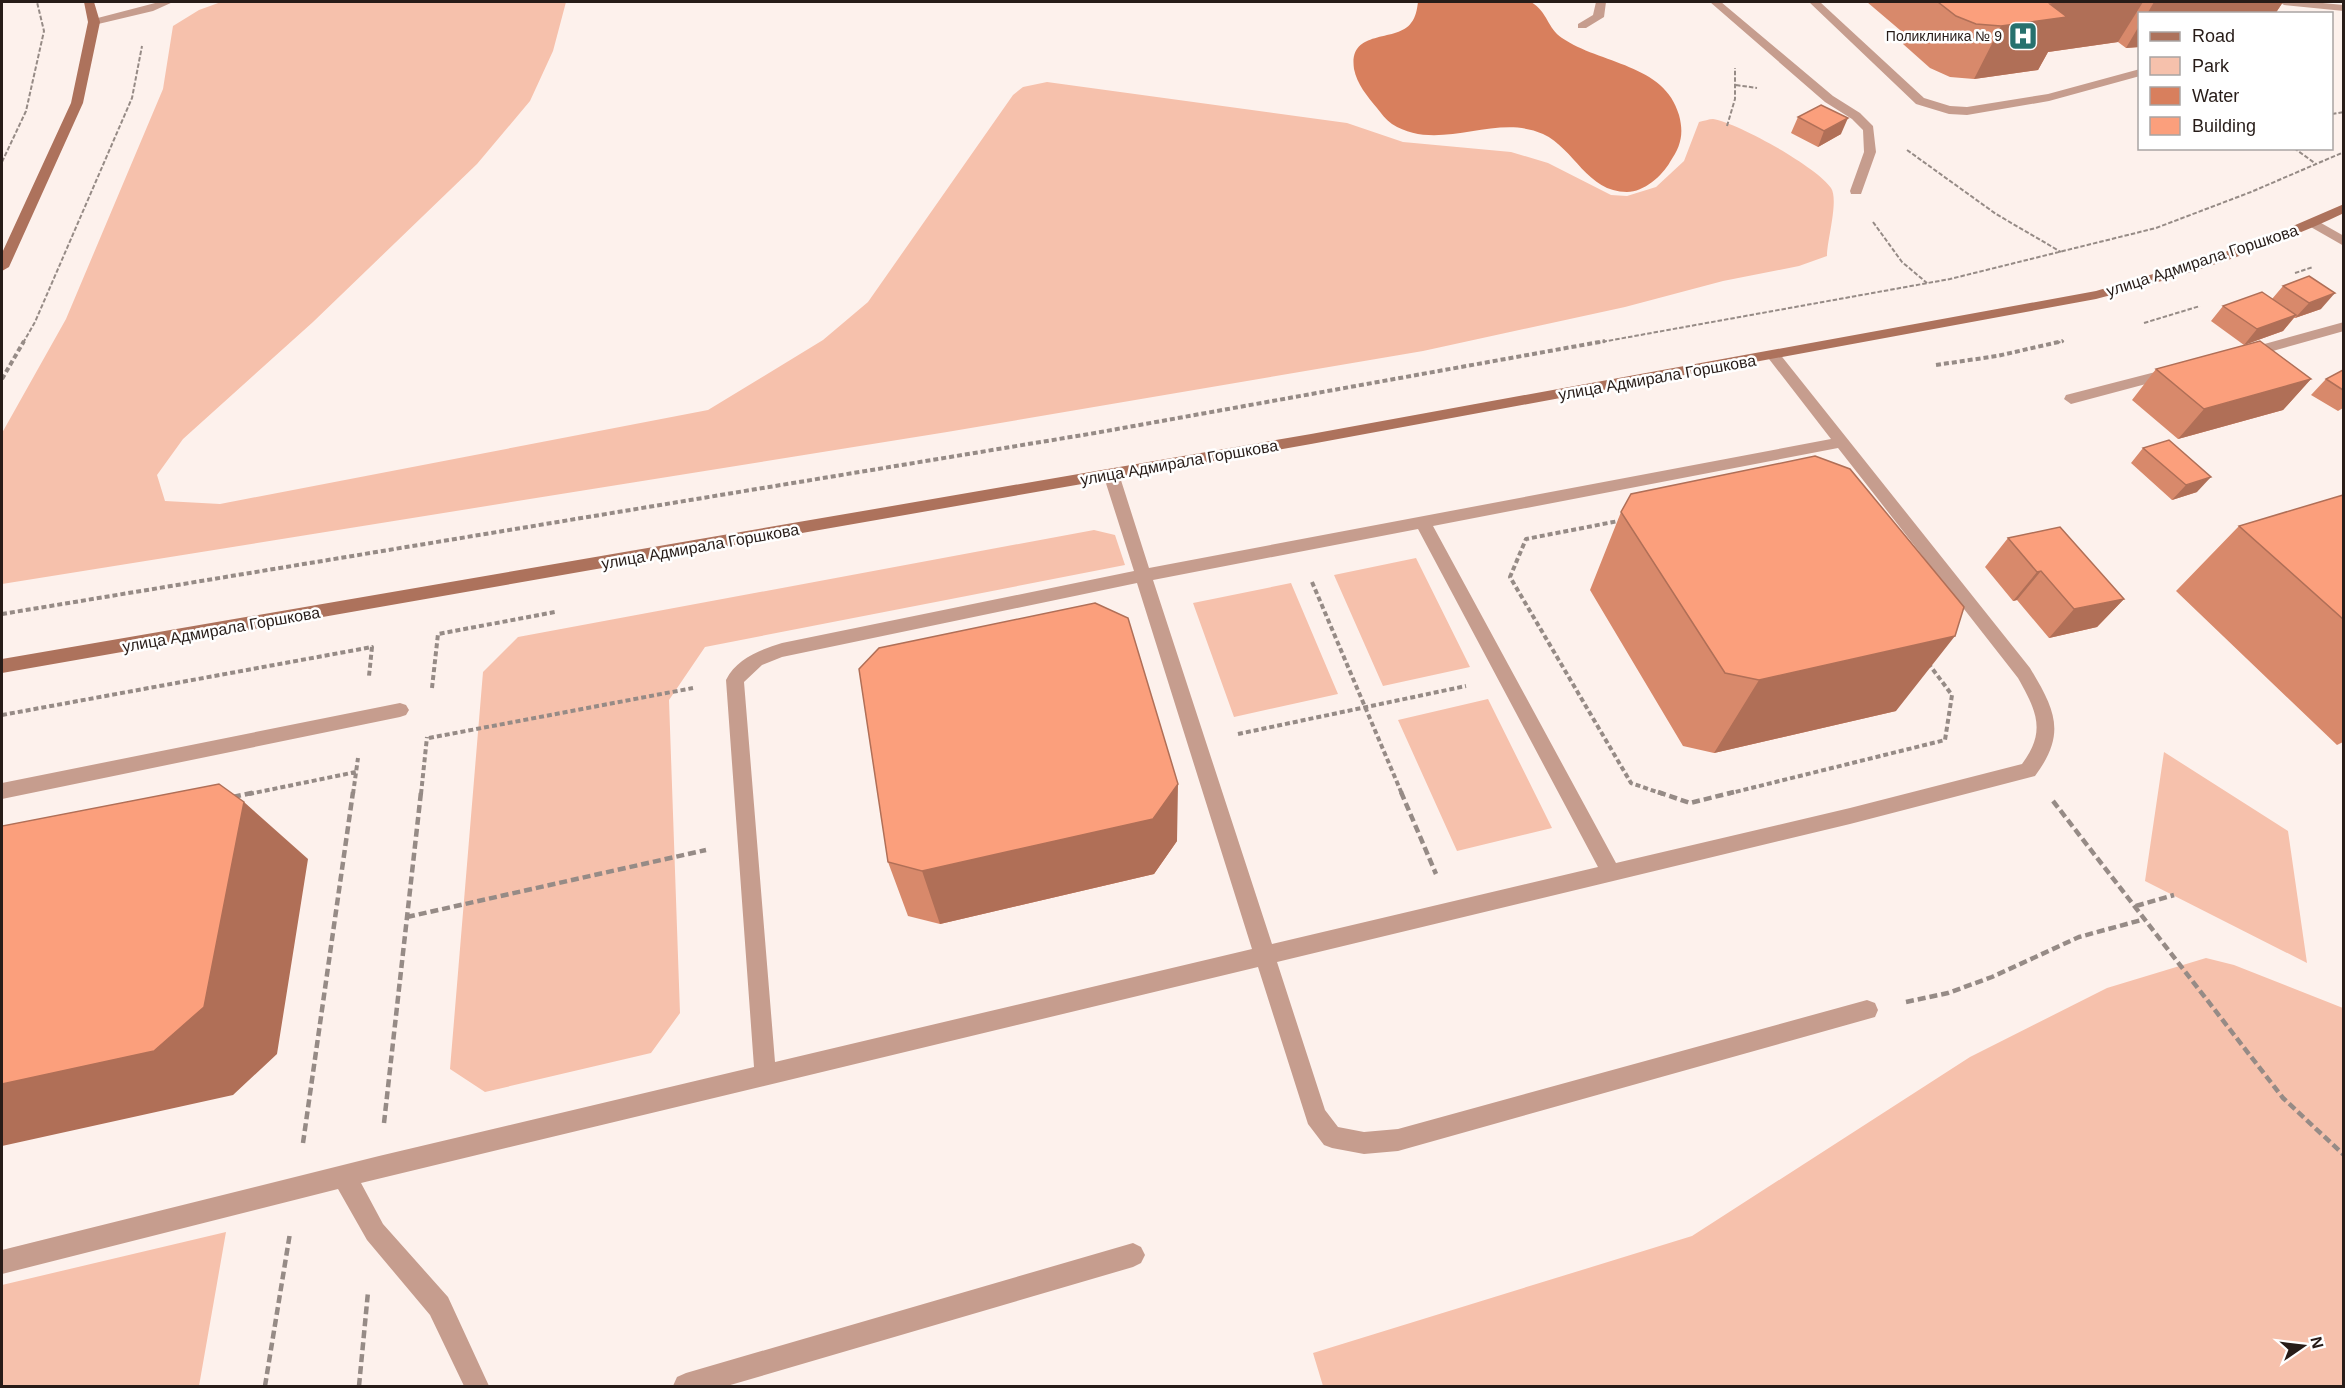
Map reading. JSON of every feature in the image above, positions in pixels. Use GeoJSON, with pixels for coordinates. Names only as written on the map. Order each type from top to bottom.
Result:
{"type":"FeatureCollection","features":[{"type":"Feature","properties":{"kind":"main road"},"geometry":{"type":"LineString","coordinates":[[2,267],[77,103],[94,22],[89,2]]}},
{"type":"Feature","properties":{"kind":"main road","name":"улица Адмирала Горшкова"},"geometry":{"type":"LineString","coordinates":[[2,666],[1111,474],[1773,356],[2096,295],[2265,243],[2314,223],[2343,208]]}},
{"type":"Feature","properties":{"kind":"lane"},"geometry":{"type":"LineString","coordinates":[[94,22],[168,2]]}},
{"type":"Feature","properties":{"kind":"lane"},"geometry":{"type":"LineString","coordinates":[[1582,26],[1598,17],[1601,2]]}},
{"type":"Feature","properties":{"kind":"lane"},"geometry":{"type":"LineString","coordinates":[[1715,2],[1829,99],[1856,116],[1869,129],[1870,152],[1856,191]]}},
{"type":"Feature","properties":{"kind":"lane"},"geometry":{"type":"LineString","coordinates":[[1814,2],[1920,101],[1949,110],[1966,111],[2049,97],[2138,72]]}},
{"type":"Feature","properties":{"kind":"lane"},"geometry":{"type":"LineString","coordinates":[[2285,2],[2343,8]]}},
{"type":"Feature","properties":{"kind":"lane"},"geometry":{"type":"LineString","coordinates":[[2314,223],[2343,242]]}},
{"type":"Feature","properties":{"kind":"lane"},"geometry":{"type":"LineString","coordinates":[[2230,358],[2343,326]]}},
{"type":"Feature","properties":{"kind":"lane"},"geometry":{"type":"LineString","coordinates":[[2,1262],[379,1167],[1850,816],[2028,770],[2041,755],[2048,732],[2041,703],[2024,673],[1773,356]]}},
{"type":"Feature","properties":{"kind":"lane"},"geometry":{"type":"LineString","coordinates":[[2071,399],[2185,369]]}},
{"type":"Feature","properties":{"kind":"lane"},"geometry":{"type":"LineString","coordinates":[[765,1074],[735,680],[745,665],[761,656],[782,650],[1144,574],[1841,442]]}},
{"type":"Feature","properties":{"kind":"lane"},"geometry":{"type":"LineString","coordinates":[[1111,474],[1316,1116],[1332,1137],[1364,1143],[1398,1140],[1867,1011]]}},
{"type":"Feature","properties":{"kind":"lane"},"geometry":{"type":"LineString","coordinates":[[1422,521],[1611,872]]}},
{"type":"Feature","properties":{"kind":"lane"},"geometry":{"type":"LineString","coordinates":[[2,791],[400,710]]}},
{"type":"Feature","properties":{"kind":"lane"},"geometry":{"type":"LineString","coordinates":[[344,1176],[375,1232],[440,1306],[477,1386]]}},
{"type":"Feature","properties":{"kind":"lane"},"geometry":{"type":"LineString","coordinates":[[686,1386],[1133,1256]]}},
{"type":"Feature","properties":{"kind":"path"},"geometry":{"type":"LineString","coordinates":[[2,162],[26,111],[39,54],[44,31],[37,2]]}},
{"type":"Feature","properties":{"kind":"path"},"geometry":{"type":"LineString","coordinates":[[2,379],[35,322],[132,98],[148,9]]}},
{"type":"Feature","properties":{"kind":"path"},"geometry":{"type":"LineString","coordinates":[[1869,129],[1917,156],[1996,214],[2062,252]]}},
{"type":"Feature","properties":{"kind":"path"},"geometry":{"type":"LineString","coordinates":[[2297,150],[2317,165]]}},
{"type":"Feature","properties":{"kind":"path"},"geometry":{"type":"LineString","coordinates":[[2,614],[1095,433],[1928,284],[2156,228],[2317,165],[2343,152]]}},
{"type":"Feature","properties":{"kind":"path"},"geometry":{"type":"LineString","coordinates":[[1856,191],[1865,212],[1902,262],[1928,284]]}},
{"type":"Feature","properties":{"kind":"path"},"geometry":{"type":"LineString","coordinates":[[1757,494],[1811,507],[1952,695],[1945,740],[1690,803],[1631,783],[1570,682],[1510,577],[1526,539],[1757,494]]}},
{"type":"Feature","properties":{"kind":"path"},"geometry":{"type":"LineString","coordinates":[[1297,545],[1451,910]]}},
{"type":"Feature","properties":{"kind":"path"},"geometry":{"type":"LineString","coordinates":[[432,692],[438,634]]}},
{"type":"Feature","properties":{"kind":"path"},"geometry":{"type":"LineString","coordinates":[[2,715],[372,647],[297,1187],[265,1386]]}},
{"type":"Feature","properties":{"kind":"path"},"geometry":{"type":"LineString","coordinates":[[427,738],[735,680]]}},
{"type":"Feature","properties":{"kind":"path"},"geometry":{"type":"LineString","coordinates":[[1198,743],[1431,693]]}},
{"type":"Feature","properties":{"kind":"path"},"geometry":{"type":"LineString","coordinates":[[379,1167],[428,727]]}},
{"type":"Feature","properties":{"kind":"path"},"geometry":{"type":"LineString","coordinates":[[2028,770],[2283,1098],[2343,1155]]}},
{"type":"Feature","properties":{"kind":"path"},"geometry":{"type":"LineString","coordinates":[[230,797],[356,772]]}},
{"type":"Feature","properties":{"kind":"path"},"geometry":{"type":"LineString","coordinates":[[407,917],[748,841]]}},
{"type":"Feature","properties":{"kind":"path"},"geometry":{"type":"LineString","coordinates":[[2136,906],[2174,895]]}},
{"type":"Feature","properties":{"kind":"path"},"geometry":{"type":"LineString","coordinates":[[1867,1011],[1948,993],[1992,977],[2079,937],[2145,919]]}},
{"type":"Feature","properties":{"kind":"path"},"geometry":{"type":"LineString","coordinates":[[359,1386],[375,1232]]}},
{"type":"Feature","properties":{"kind":"green space"},"geometry":{"type":"Polygon","coordinates":[[[221,2],[566,2],[553,51],[530,101],[477,164],[313,322],[183,439],[157,475],[165,501],[220,504],[708,410],[823,340],[868,302],[1013,95],[1023,87],[1047,82],[1347,123],[1403,142],[1511,152],[1548,163],[1611,195],[1627,196],[1656,187],[1684,161],[1699,122],[1713,119],[1725,122],[1776,147],[1810,169],[1831,188],[1834,201],[1827,256],[1799,266],[1723,281],[1625,307],[1423,351],[947,432],[2,584],[2,433],[66,319],[163,89],[173,26],[199,10],[221,2]]]}},
{"type":"Feature","properties":{"kind":"green space"},"geometry":{"type":"Polygon","coordinates":[[[1094,530],[1115,535],[1125,565],[705,647],[669,700],[680,1013],[651,1053],[485,1092],[450,1069],[483,672],[518,637],[1094,530]]]}},
{"type":"Feature","properties":{"kind":"green space"},"geometry":{"type":"Polygon","coordinates":[[[1416,558],[1470,667],[1383,686],[1334,575],[1416,558]]]}},
{"type":"Feature","properties":{"kind":"green space"},"geometry":{"type":"Polygon","coordinates":[[[1291,583],[1338,694],[1234,717],[1193,603],[1291,583]]]}},
{"type":"Feature","properties":{"kind":"green space"},"geometry":{"type":"Polygon","coordinates":[[[1488,699],[1552,828],[1457,851],[1398,720],[1488,699]]]}},
{"type":"Feature","properties":{"kind":"green space"},"geometry":{"type":"Polygon","coordinates":[[[2164,752],[2288,831],[2307,963],[2145,881],[2164,752]]]}},
{"type":"Feature","properties":{"kind":"green space"},"geometry":{"type":"Polygon","coordinates":[[[2206,958],[2234,965],[2343,1008],[2343,1386],[1323,1386],[1313,1353],[1692,1236],[1970,1057],[2107,988],[2206,958]]]}},
{"type":"Feature","properties":{"kind":"green space"},"geometry":{"type":"Polygon","coordinates":[[[226,1232],[199,1386],[2,1386],[2,1285],[226,1232]]]}},
{"type":"Feature","properties":{"kind":"water"},"geometry":{"type":"Polygon","coordinates":[[[1418,2],[1531,2],[1541,10],[1553,30],[1562,38],[1577,47],[1630,67],[1660,85],[1672,98],[1679,115],[1681,134],[1674,156],[1662,173],[1652,182],[1640,189],[1627,192],[1613,190],[1602,185],[1591,178],[1554,141],[1543,134],[1525,128],[1506,127],[1448,135],[1429,135],[1410,132],[1392,124],[1360,85],[1355,74],[1354,56],[1358,47],[1366,42],[1404,29],[1414,18],[1418,2]]]}},
{"type":"Feature","properties":{"kind":"building"},"geometry":{"type":"Polygon","coordinates":[[[1938,2],[2068,2],[2050,4],[2067,17],[2001,26],[1976,24],[1956,16],[1938,2]]]}},
{"type":"Feature","properties":{"kind":"building"},"geometry":{"type":"Polygon","coordinates":[[[1821,105],[1848,118],[1824,131],[1798,117],[1821,105]]]}},
{"type":"Feature","properties":{"kind":"building"},"geometry":{"type":"Polygon","coordinates":[[[2309,276],[2335,293],[2309,303],[2283,286],[2309,276]]]}},
{"type":"Feature","properties":{"kind":"building"},"geometry":{"type":"Polygon","coordinates":[[[2262,292],[2296,315],[2257,329],[2223,306],[2262,292]]]}},
{"type":"Feature","properties":{"kind":"building"},"geometry":{"type":"Polygon","coordinates":[[[2260,341],[2311,379],[2204,409],[2156,369],[2260,341]]]}},
{"type":"Feature","properties":{"kind":"building"},"geometry":{"type":"Polygon","coordinates":[[[2343,370],[2343,390],[2326,379],[2343,370]]]}},
{"type":"Feature","properties":{"kind":"building"},"geometry":{"type":"Polygon","coordinates":[[[2169,440],[2211,477],[2186,485],[2143,448],[2169,440]]]}},
{"type":"Feature","properties":{"kind":"building"},"geometry":{"type":"Polygon","coordinates":[[[1815,456],[1850,469],[1964,607],[1955,636],[1759,680],[1725,673],[1621,512],[1631,494],[1815,456]]]}},
{"type":"Feature","properties":{"kind":"building"},"geometry":{"type":"Polygon","coordinates":[[[2343,495],[2343,619],[2239,526],[2343,495]]]}},
{"type":"Feature","properties":{"kind":"building"},"geometry":{"type":"Polygon","coordinates":[[[2060,527],[2124,599],[2074,609],[2041,571],[2037,572],[2008,538],[2060,527]]]}},
{"type":"Feature","properties":{"kind":"building"},"geometry":{"type":"Polygon","coordinates":[[[1095,603],[1128,618],[1178,784],[1153,819],[922,871],[888,862],[859,669],[879,648],[1095,603]]]}},
{"type":"Feature","properties":{"kind":"building"},"geometry":{"type":"Polygon","coordinates":[[[219,784],[244,802],[204,1007],[154,1051],[2,1084],[2,826],[219,784]]]}},
{"type":"Feature","properties":{"kind":"place","name":"Поликлиника № 9"},"geometry":{"type":"Point","coordinates":[2023,36]}}]}
